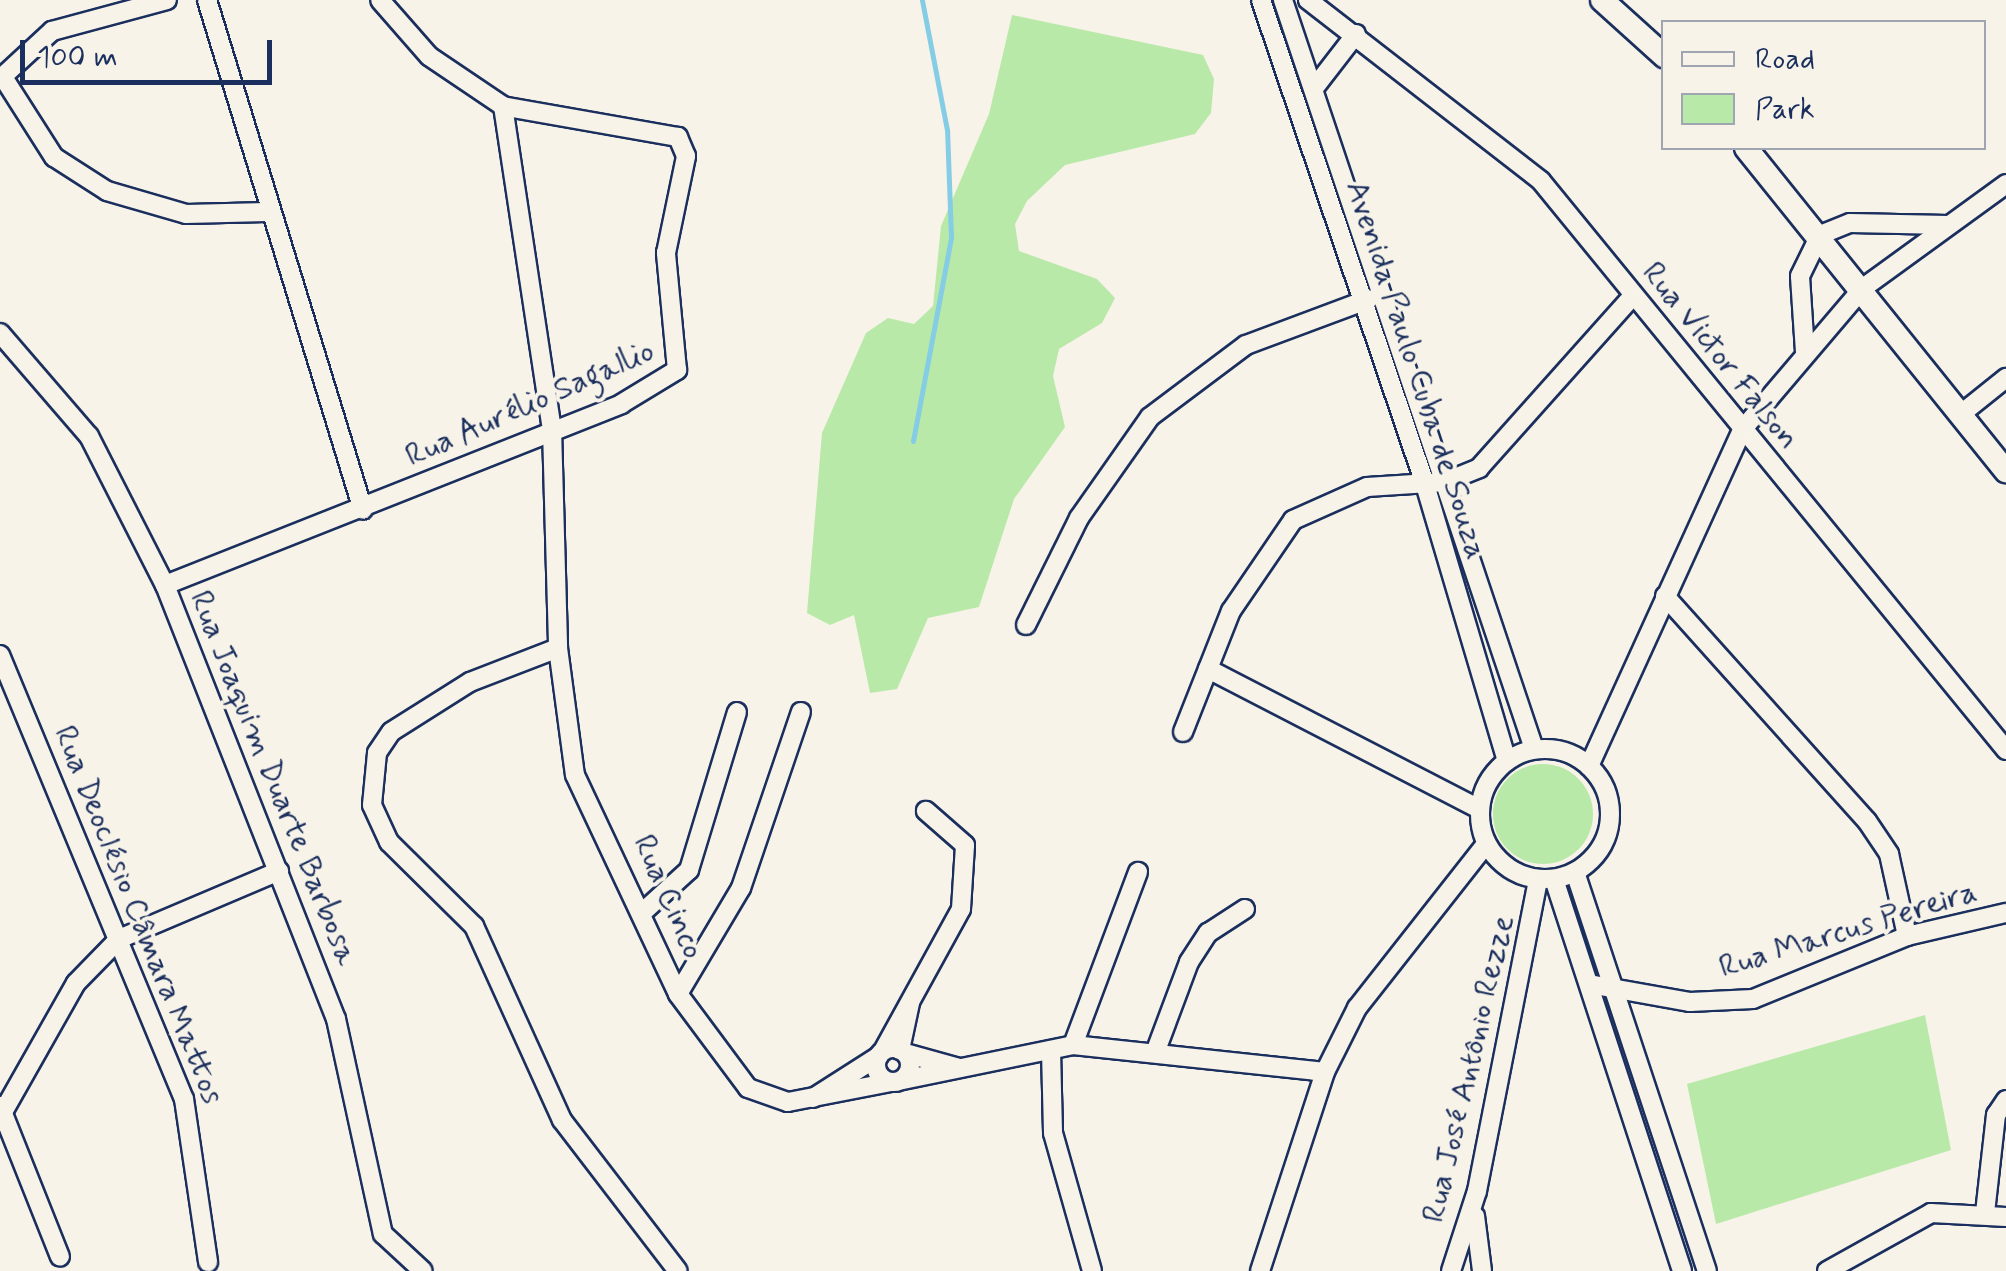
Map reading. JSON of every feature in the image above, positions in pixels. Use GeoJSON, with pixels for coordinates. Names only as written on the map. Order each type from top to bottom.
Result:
{"type":"FeatureCollection","features":[{"type":"Feature","properties":{"kind":"main road"},"geometry":{"type":"LineString","coordinates":[[1602,0],[1661,53]]}},
{"type":"Feature","properties":{"kind":"main road"},"geometry":{"type":"LineString","coordinates":[[1748,150],[1863,288],[2006,472]]}},
{"type":"Feature","properties":{"kind":"street"},"geometry":{"type":"LineString","coordinates":[[167,0],[52,31],[1,78],[54,156],[106,191],[186,214],[268,212]]}},
{"type":"Feature","properties":{"kind":"street"},"geometry":{"type":"LineString","coordinates":[[207,0],[268,212],[363,510]]}},
{"type":"Feature","properties":{"kind":"street"},"geometry":{"type":"LineString","coordinates":[[380,0],[429,56],[502,106]]}},
{"type":"Feature","properties":{"kind":"street","name":"Avenida Paulo Cuba de Souza"},"geometry":{"type":"LineString","coordinates":[[1261,0],[1360,302],[1424,480],[1507,761]]}},
{"type":"Feature","properties":{"kind":"street","name":"Avenida Paulo Cuba de Souza"},"geometry":{"type":"LineString","coordinates":[[1284,0],[1534,749]]}},
{"type":"Feature","properties":{"kind":"street","name":"Rua Victor Falson"},"geometry":{"type":"LineString","coordinates":[[1308,0],[1518,158],[2006,750]]}},
{"type":"Feature","properties":{"kind":"street"},"geometry":{"type":"LineString","coordinates":[[1315,86],[1356,34]]}},
{"type":"Feature","properties":{"kind":"street","name":"Rua Aurélio Sagallio"},"geometry":{"type":"LineString","coordinates":[[164,585],[363,510],[669,381],[680,356],[666,253],[684,148],[653,126],[600,124],[502,106]]}},
{"type":"Feature","properties":{"kind":"street","name":"Rua Cinco"},"geometry":{"type":"LineString","coordinates":[[502,106],[552,429],[558,648],[575,775],[644,912],[678,994],[748,1088],[788,1102],[1073,1045],[1325,1072]]}},
{"type":"Feature","properties":{"kind":"street"},"geometry":{"type":"LineString","coordinates":[[1589,766],[1534,749],[1507,761],[1480,809],[1486,844],[1508,868],[1546,879],[1575,872],[1610,823],[1589,766],[1742,430],[1863,288],[1902,264],[2006,184]]}},
{"type":"Feature","properties":{"kind":"street"},"geometry":{"type":"LineString","coordinates":[[1805,352],[1800,276],[1820,235],[1850,223],[1902,226],[1957,222]]}},
{"type":"Feature","properties":{"kind":"street"},"geometry":{"type":"LineString","coordinates":[[1902,226],[1902,264]]}},
{"type":"Feature","properties":{"kind":"street"},"geometry":{"type":"LineString","coordinates":[[1026,625],[1078,518],[1150,417],[1246,345],[1381,294]]}},
{"type":"Feature","properties":{"kind":"street"},"geometry":{"type":"LineString","coordinates":[[1183,732],[1231,611],[1293,520],[1367,487],[1424,480],[1445,482],[1506,441],[1632,297]]}},
{"type":"Feature","properties":{"kind":"street","name":"Rua Joaquim Duarte Barbosa"},"geometry":{"type":"LineString","coordinates":[[0,333],[97,448],[164,585],[336,1019],[382,1234],[423,1271]]}},
{"type":"Feature","properties":{"kind":"street"},"geometry":{"type":"LineString","coordinates":[[1961,414],[2006,378]]}},
{"type":"Feature","properties":{"kind":"street"},"geometry":{"type":"LineString","coordinates":[[1665,596],[1868,822],[1888,854],[1906,936]]}},
{"type":"Feature","properties":{"kind":"street"},"geometry":{"type":"LineString","coordinates":[[558,648],[470,682],[391,732],[377,753],[372,805],[389,842],[474,926],[562,1120],[678,1271]]}},
{"type":"Feature","properties":{"kind":"street","name":"Rua Deoclésio Câmara Mattos"},"geometry":{"type":"LineString","coordinates":[[0,655],[184,1099],[208,1262]]}},
{"type":"Feature","properties":{"kind":"street"},"geometry":{"type":"LineString","coordinates":[[1208,669],[1480,809]]}},
{"type":"Feature","properties":{"kind":"street"},"geometry":{"type":"LineString","coordinates":[[644,912],[688,870],[737,712]]}},
{"type":"Feature","properties":{"kind":"street"},"geometry":{"type":"LineString","coordinates":[[678,994],[741,888],[801,712]]}},
{"type":"Feature","properties":{"kind":"street"},"geometry":{"type":"LineString","coordinates":[[897,1081],[877,1072],[892,1052],[914,988],[952,930],[968,872],[965,845],[926,811]]}},
{"type":"Feature","properties":{"kind":"street"},"geometry":{"type":"LineString","coordinates":[[1260,1271],[1325,1072],[1389,959],[1486,844]]}},
{"type":"Feature","properties":{"kind":"street"},"geometry":{"type":"LineString","coordinates":[[60,1257],[1,1109],[76,983],[119,938],[279,871]]}},
{"type":"Feature","properties":{"kind":"street"},"geometry":{"type":"LineString","coordinates":[[1073,1045],[1138,872]]}},
{"type":"Feature","properties":{"kind":"street"},"geometry":{"type":"LineString","coordinates":[[1575,872],[1616,986],[1707,1271]]}},
{"type":"Feature","properties":{"kind":"street"},"geometry":{"type":"LineString","coordinates":[[1546,879],[1589,984],[1682,1271]]}},
{"type":"Feature","properties":{"kind":"street","name":"Rua José Antônio Rezze"},"geometry":{"type":"LineString","coordinates":[[1451,1271],[1477,1191],[1546,879]]}},
{"type":"Feature","properties":{"kind":"street"},"geometry":{"type":"LineString","coordinates":[[1155,1053],[1188,962],[1208,932],[1245,909]]}},
{"type":"Feature","properties":{"kind":"street","name":"Rua Marcus Pereira"},"geometry":{"type":"LineString","coordinates":[[1589,984],[1690,1002],[1753,998],[1906,936],[2006,913]]}},
{"type":"Feature","properties":{"kind":"street"},"geometry":{"type":"LineString","coordinates":[[1051,1050],[1053,1133],[1092,1271]]}},
{"type":"Feature","properties":{"kind":"street"},"geometry":{"type":"LineString","coordinates":[[892,1052],[897,1081]]}},
{"type":"Feature","properties":{"kind":"street"},"geometry":{"type":"LineString","coordinates":[[812,1098],[892,1052],[959,1068]]}},
{"type":"Feature","properties":{"kind":"street"},"geometry":{"type":"LineString","coordinates":[[1985,1212],[1996,1115],[2006,1100]]}},
{"type":"Feature","properties":{"kind":"street"},"geometry":{"type":"LineString","coordinates":[[1477,1191],[1482,1271]]}},
{"type":"Feature","properties":{"kind":"street"},"geometry":{"type":"LineString","coordinates":[[1826,1271],[1906,1222],[1985,1212],[2006,1217]]}},
{"type":"Feature","properties":{"kind":"green space"},"geometry":{"type":"Polygon","coordinates":[[[1012,15],[1203,55],[1214,79],[1211,113],[1195,134],[1065,165],[1027,201],[1015,224],[1019,251],[1097,279],[1115,298],[1102,323],[1059,349],[1053,376],[1065,427],[1014,499],[979,607],[928,618],[897,689],[870,693],[854,615],[830,625],[807,613],[822,433],[866,333],[888,318],[914,324],[933,306],[941,226],[989,114],[1012,15]]]}},
{"type":"Feature","properties":{"kind":"green space"},"geometry":{"type":"Polygon","coordinates":[[[1543,764],[1562,768],[1578,779],[1589,795],[1593,814],[1589,833],[1578,849],[1562,860],[1543,864],[1524,860],[1508,849],[1497,833],[1493,814],[1497,795],[1508,779],[1524,768],[1543,764]]]}},
{"type":"Feature","properties":{"kind":"green space"},"geometry":{"type":"Polygon","coordinates":[[[1925,1015],[1951,1150],[1716,1224],[1687,1084],[1925,1015]]]}},
{"type":"Feature","properties":{"kind":"waterway"},"geometry":{"type":"LineString","coordinates":[[913,441],[951,237],[947,130],[922,0]]}}]}
